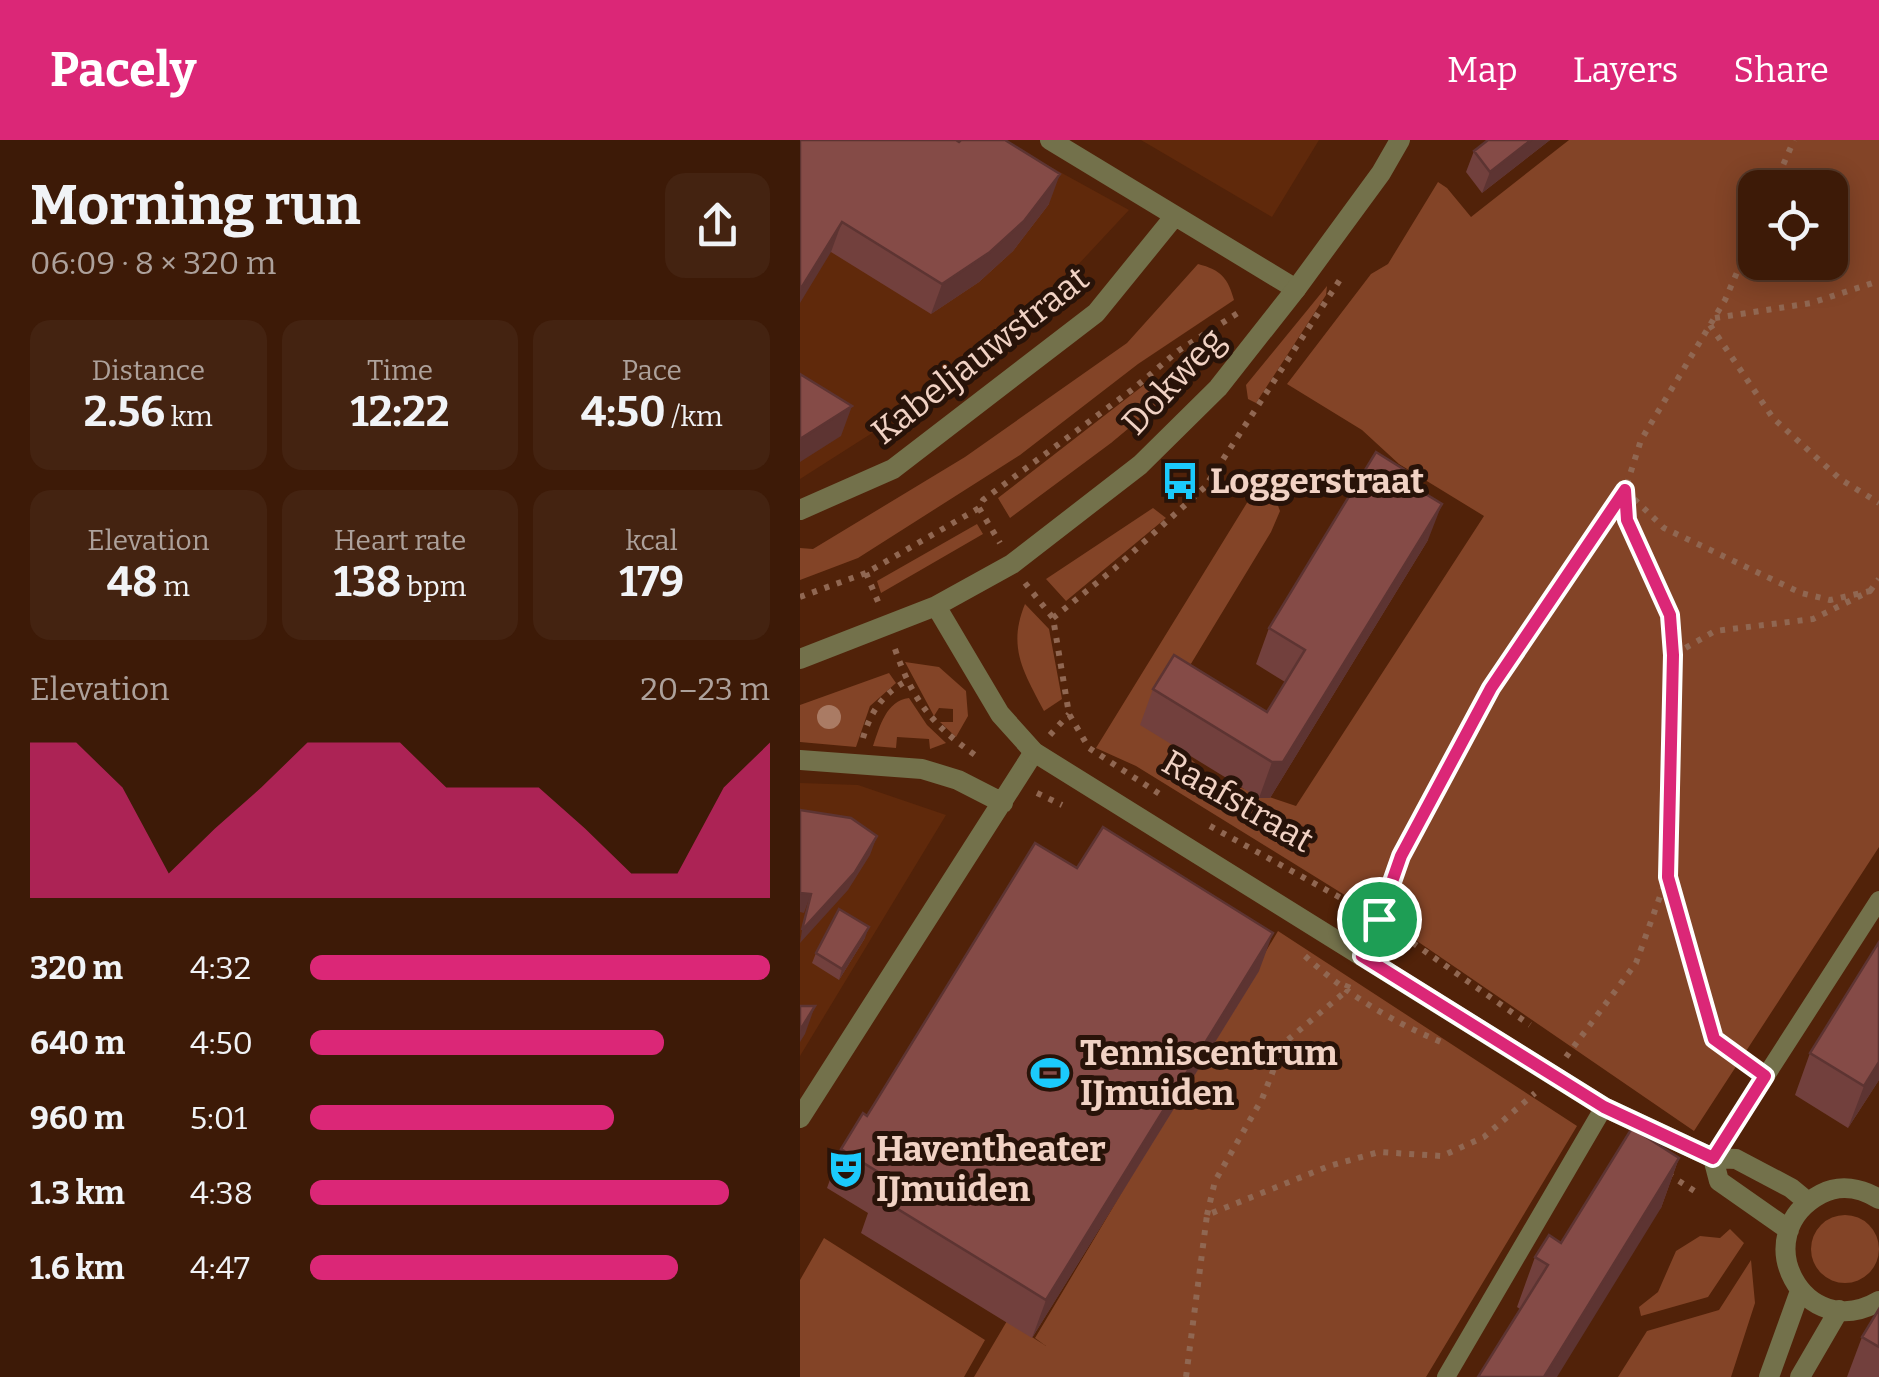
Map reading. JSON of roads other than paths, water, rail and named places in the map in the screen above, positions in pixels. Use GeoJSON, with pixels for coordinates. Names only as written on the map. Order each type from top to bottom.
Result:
{"type":"FeatureCollection","features":[{"type":"Feature","properties":{"kind":"street"},"geometry":{"type":"LineString","coordinates":[[1050,140],[1296,289]]}},
{"type":"Feature","properties":{"kind":"street","name":"Dokweg"},"geometry":{"type":"LineString","coordinates":[[800,659],[936,606],[1012,564],[1140,465],[1218,388],[1296,289],[1400,140]]}},
{"type":"Feature","properties":{"kind":"street","name":"Kabeljauwstraat"},"geometry":{"type":"LineString","coordinates":[[800,510],[893,468],[1096,313],[1174,217]]}},
{"type":"Feature","properties":{"kind":"street","name":"Raafstraat"},"geometry":{"type":"LineString","coordinates":[[936,606],[1000,714],[1034,752],[1604,1107],[1713,1158],[1736,1159],[1791,1188],[1808,1202]]}},
{"type":"Feature","properties":{"kind":"street"},"geometry":{"type":"LineString","coordinates":[[800,1118],[1034,752]]}},
{"type":"Feature","properties":{"kind":"street"},"geometry":{"type":"LineString","coordinates":[[800,760],[922,768],[958,780],[1004,803]]}},
{"type":"Feature","properties":{"kind":"street","name":"Raafstraat"},"geometry":{"type":"LineString","coordinates":[[1713,1158],[1719,1181],[1788,1230]]}},
{"type":"Feature","properties":{"kind":"street"},"geometry":{"type":"LineString","coordinates":[[1878,1196],[1862,1189],[1844,1188],[1830,1190],[1808,1202],[1788,1230],[1785,1256],[1800,1290],[1822,1307],[1867,1308],[1879,1302]]}},
{"type":"Feature","properties":{"kind":"street"},"geometry":{"type":"LineString","coordinates":[[1769,1377],[1800,1290]]}},
{"type":"Feature","properties":{"kind":"street"},"geometry":{"type":"LineString","coordinates":[[1800,1377],[1839,1310]]}},
{"type":"Feature","properties":{"kind":"lane"},"geometry":{"type":"LineString","coordinates":[[1713,1158],[1879,900]]}},
{"type":"Feature","properties":{"kind":"lane"},"geometry":{"type":"LineString","coordinates":[[1446,1377],[1604,1107]]}},
{"type":"Feature","properties":{"kind":"place","name":"Loggerstraat"},"geometry":{"type":"Point","coordinates":[1180,481]}},
{"type":"Feature","properties":{"kind":"place","name":"Tenniscentrum IJmuiden"},"geometry":{"type":"Point","coordinates":[1050,1073]}},
{"type":"Feature","properties":{"kind":"place","name":"Haventheater IJmuiden"},"geometry":{"type":"Point","coordinates":[846,1169]}}]}
